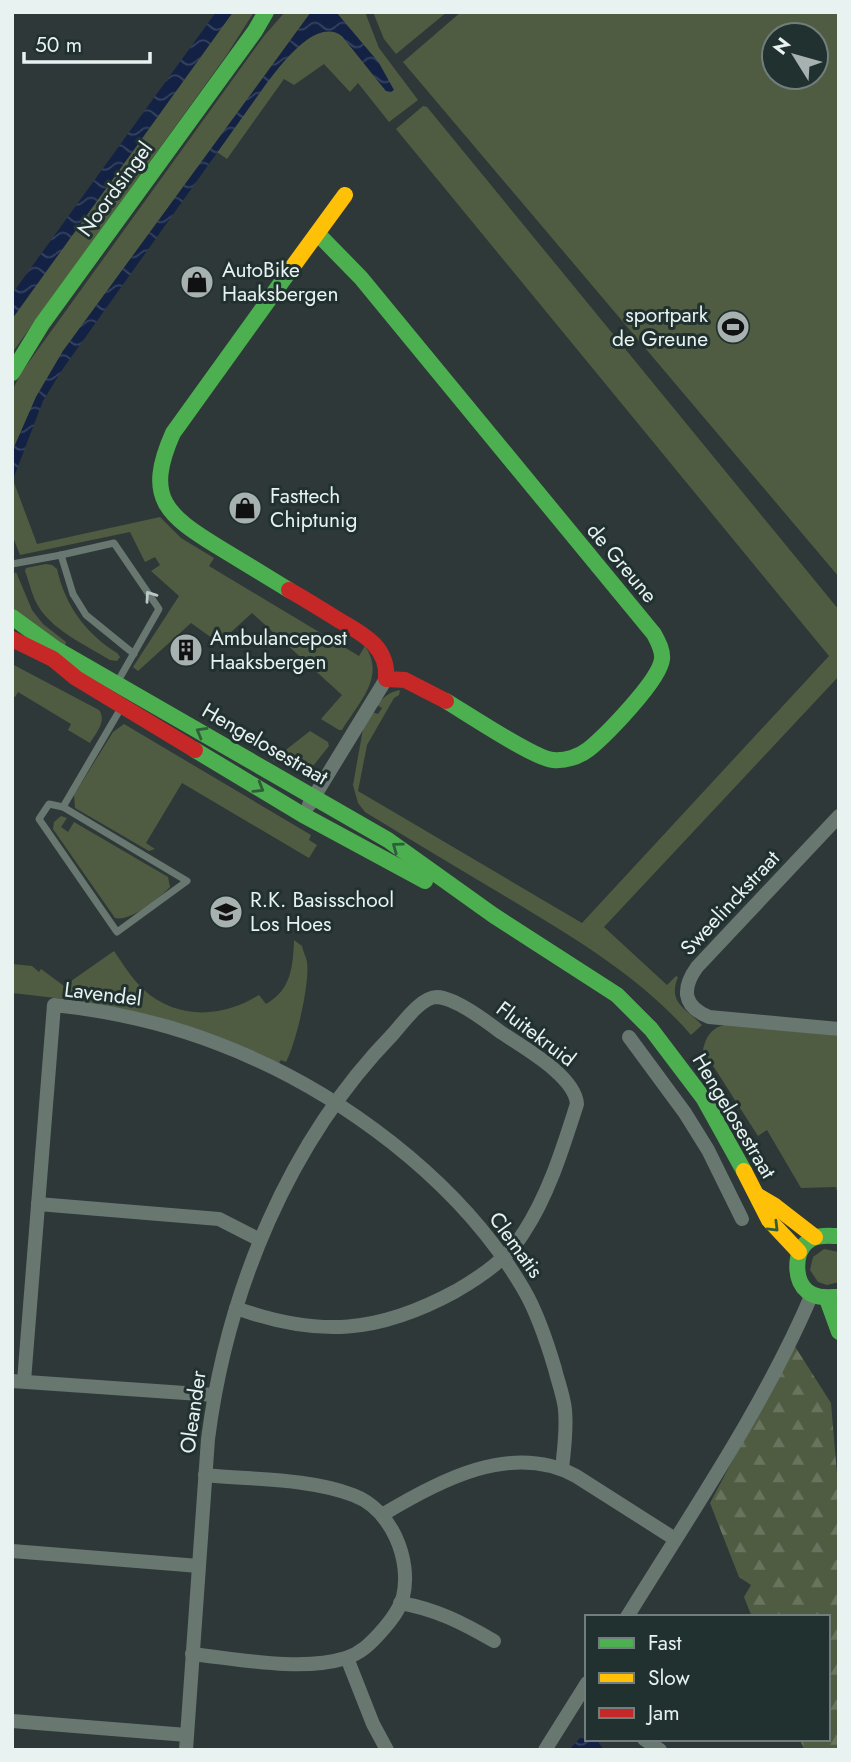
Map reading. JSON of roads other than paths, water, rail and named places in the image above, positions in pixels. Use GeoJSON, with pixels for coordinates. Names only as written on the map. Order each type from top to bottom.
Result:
{"type":"FeatureCollection","features":[{"type":"Feature","properties":{"kind":"main road","name":"Noordsingel"},"geometry":{"type":"LineString","coordinates":[[12,373],[50,313],[267,12]]}},
{"type":"Feature","properties":{"kind":"main road","name":"Noordsingel"},"geometry":{"type":"LineString","coordinates":[[255,32],[275,12]]}},
{"type":"Feature","properties":{"kind":"main road"},"geometry":{"type":"LineString","coordinates":[[345,195],[173,433],[163,454],[159,472],[159,493],[166,508],[181,524],[369,638],[380,649],[388,670],[386,680]]}},
{"type":"Feature","properties":{"kind":"main road","name":"de Greune"},"geometry":{"type":"LineString","coordinates":[[318,234],[361,278],[654,635],[662,650],[662,663],[655,679],[588,750],[562,762],[545,759],[422,687],[405,680],[386,680]]}},
{"type":"Feature","properties":{"kind":"main road","name":"Hengelosestraat"},"geometry":{"type":"LineString","coordinates":[[12,617],[120,694],[303,815],[493,915]]}},
{"type":"Feature","properties":{"kind":"main road","name":"Hengelosestraat"},"geometry":{"type":"LineString","coordinates":[[12,639],[53,659],[76,678],[120,694],[314,796],[388,840],[493,915],[617,995],[651,1029],[704,1099],[758,1196],[766,1218],[799,1252]]}},
{"type":"Feature","properties":{"kind":"main road","name":"Hengelosestraat"},"geometry":{"type":"LineString","coordinates":[[758,1196],[815,1237]]}},
{"type":"Feature","properties":{"kind":"main road"},"geometry":{"type":"LineString","coordinates":[[839,1236],[815,1237],[799,1252],[796,1262],[800,1283],[826,1297],[839,1332]]}},
{"type":"Feature","properties":{"kind":"street"},"geometry":{"type":"LineString","coordinates":[[303,815],[386,680]]}},
{"type":"Feature","properties":{"kind":"street","name":"Sweelinckstraat"},"geometry":{"type":"LineString","coordinates":[[839,817],[698,967],[689,978],[686,990],[692,1007],[698,1013],[709,1017],[839,1029]]}},
{"type":"Feature","properties":{"kind":"street","name":"Fluitekruid"},"geometry":{"type":"LineString","coordinates":[[334,1104],[411,1015],[429,999],[438,997],[457,1004],[489,1024],[567,1082],[576,1095],[577,1104],[566,1135],[534,1216],[523,1235],[502,1259]]}},
{"type":"Feature","properties":{"kind":"street","name":"Lavendel"},"geometry":{"type":"LineString","coordinates":[[214,1395],[18,1381],[38,1204],[54,1004],[133,1017],[198,1036],[296,1080],[334,1104]]}},
{"type":"Feature","properties":{"kind":"street","name":"Hengelosestraat"},"geometry":{"type":"LineString","coordinates":[[629,1037],[685,1113],[708,1150],[742,1219]]}},
{"type":"Feature","properties":{"kind":"street","name":"Hengelosestraat"},"geometry":{"type":"LineString","coordinates":[[655,1073],[674,1057]]}},
{"type":"Feature","properties":{"kind":"street","name":"Oleander"},"geometry":{"type":"LineString","coordinates":[[186,1742],[205,1475],[214,1395],[236,1308],[260,1240],[293,1174],[334,1104]]}},
{"type":"Feature","properties":{"kind":"street","name":"Clematis"},"geometry":{"type":"LineString","coordinates":[[334,1104],[412,1159],[460,1206],[524,1290],[549,1347],[565,1408],[562,1469]]}},
{"type":"Feature","properties":{"kind":"street","name":"Hengelosestraat"},"geometry":{"type":"LineString","coordinates":[[728,1190],[741,1196],[758,1196]]}},
{"type":"Feature","properties":{"kind":"street"},"geometry":{"type":"LineString","coordinates":[[38,1204],[219,1219],[260,1240]]}},
{"type":"Feature","properties":{"kind":"street"},"geometry":{"type":"LineString","coordinates":[[236,1308],[288,1324],[311,1327],[369,1324],[416,1311],[467,1284],[502,1259]]}},
{"type":"Feature","properties":{"kind":"street"},"geometry":{"type":"LineString","coordinates":[[629,1615],[711,1484],[794,1335],[826,1297]]}},
{"type":"Feature","properties":{"kind":"street"},"geometry":{"type":"LineString","coordinates":[[382,1515],[441,1482],[481,1467],[514,1464],[562,1469],[675,1539]]}},
{"type":"Feature","properties":{"kind":"street"},"geometry":{"type":"LineString","coordinates":[[192,1654],[303,1663],[347,1658],[361,1651],[396,1614],[405,1578],[395,1533],[371,1504],[353,1495],[302,1484],[205,1475]]}},
{"type":"Feature","properties":{"kind":"street"},"geometry":{"type":"LineString","coordinates":[[12,1551],[199,1566]]}},
{"type":"Feature","properties":{"kind":"street"},"geometry":{"type":"LineString","coordinates":[[400,1604],[445,1615],[494,1641]]}},
{"type":"Feature","properties":{"kind":"street"},"geometry":{"type":"LineString","coordinates":[[347,1658],[373,1724],[387,1750]]}},
{"type":"Feature","properties":{"kind":"street"},"geometry":{"type":"LineString","coordinates":[[545,1750],[585,1693]]}},
{"type":"Feature","properties":{"kind":"street"},"geometry":{"type":"LineString","coordinates":[[12,1721],[186,1742]]}},
{"type":"Feature","properties":{"kind":"lane"},"geometry":{"type":"LineString","coordinates":[[12,564],[114,543],[159,609],[134,654],[120,694],[63,807]]}},
{"type":"Feature","properties":{"kind":"lane"},"geometry":{"type":"LineString","coordinates":[[61,555],[73,594],[86,615],[134,654]]}},
{"type":"Feature","properties":{"kind":"lane"},"geometry":{"type":"LineString","coordinates":[[49,804],[63,807],[187,881],[117,932],[38,819],[49,804]]}},
{"type":"Feature","properties":{"kind":"water"},"geometry":{"type":"Polygon","coordinates":[[[216,12],[233,12],[12,319],[12,294],[216,12]]]}},
{"type":"Feature","properties":{"kind":"water"},"geometry":{"type":"Polygon","coordinates":[[[311,12],[336,12],[379,63],[394,90],[386,91],[342,36],[331,32],[319,33],[307,40],[284,61],[62,370],[43,401],[12,482],[14,447],[36,397],[63,351],[311,12]]]}},
{"type":"Feature","properties":{"kind":"water"},"geometry":{"type":"Polygon","coordinates":[[[580,1738],[585,1738],[585,1741],[597,1741],[604,1750],[569,1750],[580,1738]]]}},
{"type":"Feature","properties":{"kind":"place","name":"AutoBike Haaksbergen"},"geometry":{"type":"Point","coordinates":[197,282]}},
{"type":"Feature","properties":{"kind":"place","name":"sportpark de Greune"},"geometry":{"type":"Point","coordinates":[733,327]}},
{"type":"Feature","properties":{"kind":"place","name":"Fasttech Chiptunig"},"geometry":{"type":"Point","coordinates":[245,508]}},
{"type":"Feature","properties":{"kind":"place","name":"Ambulancepost Haaksbergen"},"geometry":{"type":"Point","coordinates":[186,650]}},
{"type":"Feature","properties":{"kind":"place","name":"R.K. Basisschool Los Hoes"},"geometry":{"type":"Point","coordinates":[226,912]}}]}
